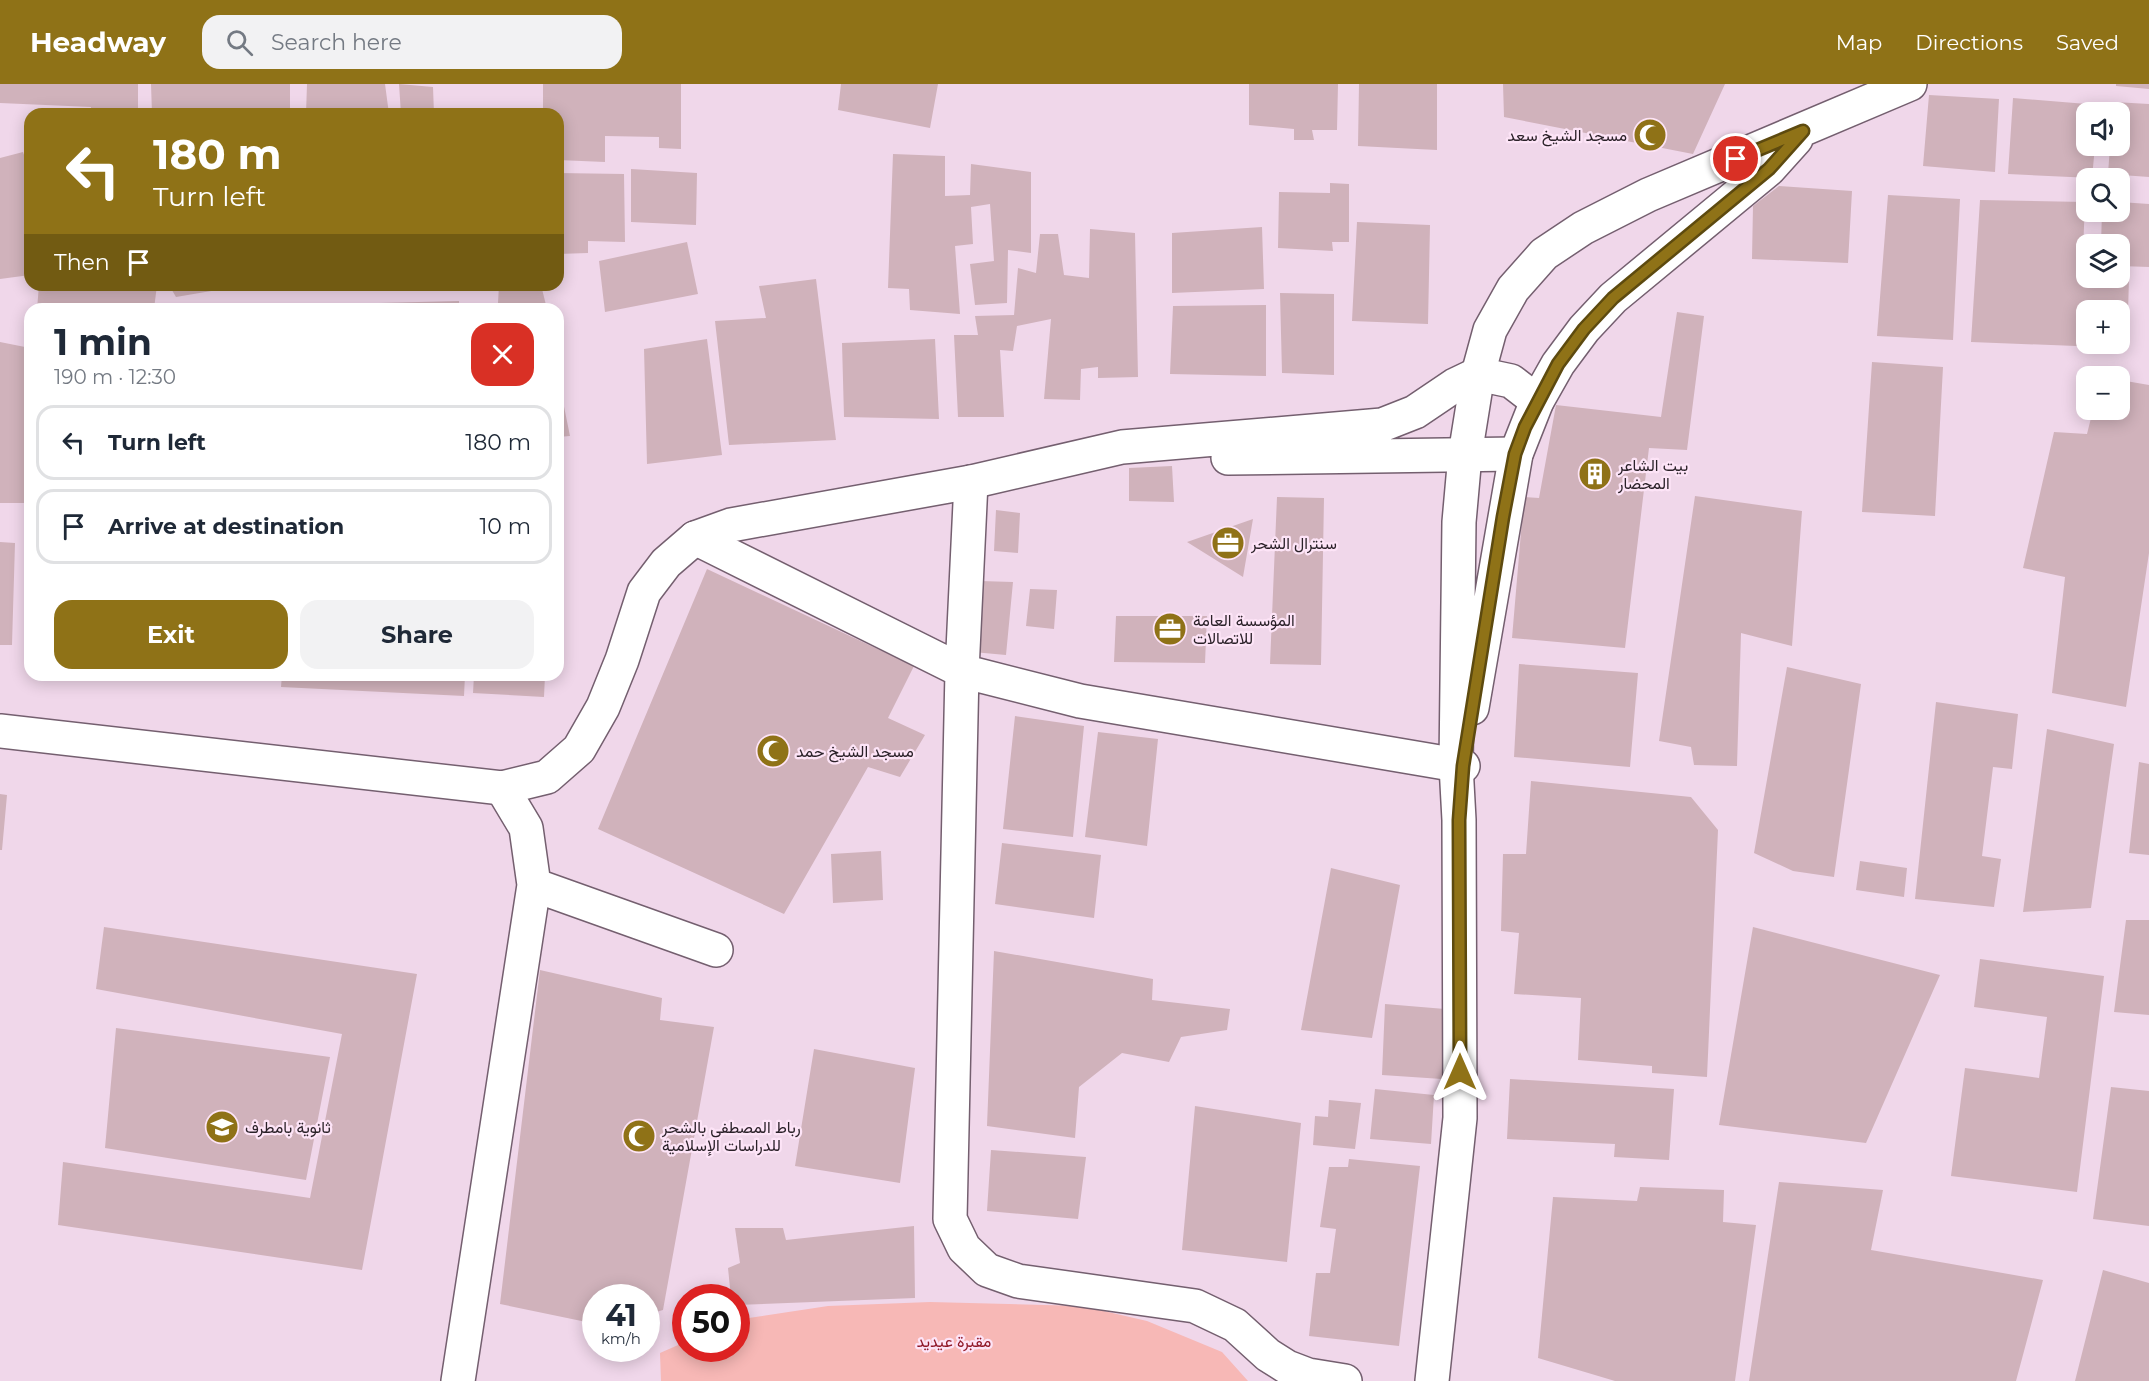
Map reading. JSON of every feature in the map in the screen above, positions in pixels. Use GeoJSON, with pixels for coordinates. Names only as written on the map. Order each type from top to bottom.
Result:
{"type":"FeatureCollection","features":[{"type":"Feature","properties":{"kind":"street"},"geometry":{"type":"LineString","coordinates":[[1432,1381],[1460,1118],[1459,522],[1465,455],[1478,374],[1490,330],[1513,289],[1544,254],[1583,228],[1648,195],[1910,84]]}},
{"type":"Feature","properties":{"kind":"street"},"geometry":{"type":"LineString","coordinates":[[1459,765],[1515,454],[1537,401],[1558,364],[1584,329],[1613,298],[1769,169],[1803,131]]}},
{"type":"Feature","properties":{"kind":"street"},"geometry":{"type":"LineString","coordinates":[[0,731],[502,788],[547,777],[579,749],[603,707],[644,592],[666,563],[695,538],[731,525],[971,482],[1122,447],[1382,425],[1416,412],[1455,385],[1478,374],[1511,381],[1537,401]]}},
{"type":"Feature","properties":{"kind":"street"},"geometry":{"type":"LineString","coordinates":[[1061,460],[1515,454]]}},
{"type":"Feature","properties":{"kind":"street"},"geometry":{"type":"LineString","coordinates":[[971,482],[962,671],[948,1187],[950,1219],[964,1248],[987,1270],[1018,1281],[1195,1306],[1235,1325],[1268,1355],[1287,1367],[1308,1375],[1345,1381]]}},
{"type":"Feature","properties":{"kind":"street"},"geometry":{"type":"LineString","coordinates":[[695,538],[962,671],[1080,701],[1459,765]]}},
{"type":"Feature","properties":{"kind":"street"},"geometry":{"type":"LineString","coordinates":[[458,1381],[534,885],[526,828],[502,788]]}},
{"type":"Feature","properties":{"kind":"street"},"geometry":{"type":"LineString","coordinates":[[534,885],[716,950]]}},
{"type":"Feature","properties":{"kind":"green space","name":"مقبرة عيديد"},"geometry":{"type":"Polygon","coordinates":[[[930,1302],[1082,1306],[1147,1321],[1222,1352],[1248,1381],[661,1381],[660,1353],[672,1348],[672,1362],[750,1362],[750,1318],[828,1306],[930,1302]]]}},
{"type":"Feature","properties":{"kind":"building"},"geometry":{"type":"Polygon","coordinates":[[[0,84],[138,84],[138,108],[0,103],[0,84]]]}},
{"type":"Feature","properties":{"kind":"building"},"geometry":{"type":"Polygon","coordinates":[[[151,84],[290,84],[290,108],[152,108],[151,84]]]}},
{"type":"Feature","properties":{"kind":"building"},"geometry":{"type":"Polygon","coordinates":[[[307,84],[385,84],[388,108],[306,108],[307,84]]]}},
{"type":"Feature","properties":{"kind":"building"},"geometry":{"type":"Polygon","coordinates":[[[399,84],[433,87],[434,108],[401,108],[399,84]]]}},
{"type":"Feature","properties":{"kind":"building"},"geometry":{"type":"Polygon","coordinates":[[[543,84],[681,84],[681,149],[659,148],[659,137],[605,136],[605,162],[564,160],[564,108],[543,108],[543,84]]]}},
{"type":"Feature","properties":{"kind":"building"},"geometry":{"type":"Polygon","coordinates":[[[841,84],[938,84],[930,128],[838,110],[841,84]]]}},
{"type":"Feature","properties":{"kind":"building"},"geometry":{"type":"Polygon","coordinates":[[[1249,84],[1338,84],[1337,130],[1312,130],[1314,140],[1294,140],[1294,129],[1249,125],[1249,84]]]}},
{"type":"Feature","properties":{"kind":"building"},"geometry":{"type":"Polygon","coordinates":[[[1359,84],[1437,84],[1437,150],[1358,146],[1359,84]]]}},
{"type":"Feature","properties":{"kind":"building","name":"مسجد الشيخ سعد"},"geometry":{"type":"Polygon","coordinates":[[[1503,84],[1725,84],[1693,154],[1504,117],[1503,84]]]}},
{"type":"Feature","properties":{"kind":"building"},"geometry":{"type":"Polygon","coordinates":[[[2116,84],[2149,84],[2149,89],[2116,86],[2116,84]]]}},
{"type":"Feature","properties":{"kind":"building"},"geometry":{"type":"Polygon","coordinates":[[[1929,95],[1999,99],[1995,172],[1923,166],[1929,95]]]}},
{"type":"Feature","properties":{"kind":"building"},"geometry":{"type":"Polygon","coordinates":[[[2013,98],[2076,103],[2076,156],[2094,156],[2093,168],[2076,168],[2076,177],[2008,174],[2013,98]]]}},
{"type":"Feature","properties":{"kind":"building"},"geometry":{"type":"Polygon","coordinates":[[[2130,103],[2149,104],[2149,177],[2130,176],[2130,168],[2108,168],[2109,156],[2130,156],[2130,103]]]}},
{"type":"Feature","properties":{"kind":"building"},"geometry":{"type":"Polygon","coordinates":[[[23,152],[24,155],[24,276],[0,279],[0,158],[23,152]]]}},
{"type":"Feature","properties":{"kind":"building"},"geometry":{"type":"Polygon","coordinates":[[[893,154],[945,156],[945,196],[970,195],[971,164],[1031,172],[1031,253],[1008,250],[1007,303],[975,305],[970,264],[994,261],[990,204],[971,207],[973,244],[955,246],[960,314],[910,310],[909,289],[888,288],[893,154]]]}},
{"type":"Feature","properties":{"kind":"building"},"geometry":{"type":"Polygon","coordinates":[[[631,169],[697,173],[696,225],[631,222],[631,169]]]}},
{"type":"Feature","properties":{"kind":"building"},"geometry":{"type":"Polygon","coordinates":[[[564,173],[624,174],[625,242],[588,241],[588,253],[564,254],[564,173]]]}},
{"type":"Feature","properties":{"kind":"building"},"geometry":{"type":"Polygon","coordinates":[[[1330,183],[1349,184],[1349,242],[1332,242],[1333,251],[1278,248],[1279,192],[1330,193],[1330,183]]]}},
{"type":"Feature","properties":{"kind":"building"},"geometry":{"type":"Polygon","coordinates":[[[1779,186],[1852,191],[1848,263],[1752,259],[1753,206],[1779,186]]]}},
{"type":"Feature","properties":{"kind":"building"},"geometry":{"type":"Polygon","coordinates":[[[1888,195],[1960,199],[1953,340],[1877,336],[1888,195]]]}},
{"type":"Feature","properties":{"kind":"building"},"geometry":{"type":"Polygon","coordinates":[[[1980,200],[2076,202],[2076,222],[2084,222],[2084,234],[2076,234],[2076,288],[2129,288],[2128,300],[2076,300],[2076,346],[1971,342],[1980,200]]]}},
{"type":"Feature","properties":{"kind":"building"},"geometry":{"type":"Polygon","coordinates":[[[2130,203],[2149,204],[2149,267],[2130,266],[2130,234],[2101,234],[2102,222],[2130,222],[2130,203]]]}},
{"type":"Feature","properties":{"kind":"building"},"geometry":{"type":"Polygon","coordinates":[[[1357,222],[1430,225],[1428,324],[1352,321],[1357,222]]]}},
{"type":"Feature","properties":{"kind":"building"},"geometry":{"type":"Polygon","coordinates":[[[1262,227],[1264,289],[1172,293],[1172,233],[1262,227]]]}},
{"type":"Feature","properties":{"kind":"building"},"geometry":{"type":"Polygon","coordinates":[[[1090,229],[1135,233],[1138,377],[1098,378],[1098,367],[1081,369],[1080,400],[1044,399],[1051,319],[1017,326],[1013,351],[1000,350],[1004,417],[958,417],[954,335],[978,335],[975,316],[1014,315],[1018,268],[1036,273],[1040,234],[1058,234],[1064,275],[1089,278],[1090,229]]]}},
{"type":"Feature","properties":{"kind":"building"},"geometry":{"type":"Polygon","coordinates":[[[687,242],[698,294],[605,312],[599,261],[687,242]]]}},
{"type":"Feature","properties":{"kind":"building"},"geometry":{"type":"Polygon","coordinates":[[[816,279],[836,440],[729,445],[715,321],[766,318],[759,286],[816,279]]]}},
{"type":"Feature","properties":{"kind":"building"},"geometry":{"type":"Polygon","coordinates":[[[38,291],[156,291],[155,303],[38,303],[38,291]]]}},
{"type":"Feature","properties":{"kind":"building"},"geometry":{"type":"Polygon","coordinates":[[[172,291],[211,291],[176,297],[172,291]]]}},
{"type":"Feature","properties":{"kind":"building"},"geometry":{"type":"Polygon","coordinates":[[[499,291],[542,291],[546,303],[498,303],[499,291]]]}},
{"type":"Feature","properties":{"kind":"building"},"geometry":{"type":"Polygon","coordinates":[[[1280,293],[1334,294],[1334,375],[1282,373],[1280,293]]]}},
{"type":"Feature","properties":{"kind":"building"},"geometry":{"type":"Polygon","coordinates":[[[459,301],[459,303],[378,303],[459,301]]]}},
{"type":"Feature","properties":{"kind":"building"},"geometry":{"type":"Polygon","coordinates":[[[1266,305],[1266,376],[1170,374],[1173,306],[1266,305]]]}},
{"type":"Feature","properties":{"kind":"building","name":"بيت الشاعر المحضار"},"geometry":{"type":"Polygon","coordinates":[[[1677,312],[1704,316],[1687,450],[1649,448],[1625,648],[1512,638],[1524,497],[1539,498],[1556,405],[1661,417],[1677,312]]]}},
{"type":"Feature","properties":{"kind":"building"},"geometry":{"type":"Polygon","coordinates":[[[707,339],[722,455],[647,464],[644,349],[707,339]]]}},
{"type":"Feature","properties":{"kind":"building"},"geometry":{"type":"Polygon","coordinates":[[[935,339],[939,419],[844,417],[842,343],[935,339]]]}},
{"type":"Feature","properties":{"kind":"building"},"geometry":{"type":"Polygon","coordinates":[[[0,342],[24,347],[24,503],[0,503],[0,342]]]}},
{"type":"Feature","properties":{"kind":"building"},"geometry":{"type":"Polygon","coordinates":[[[1872,362],[1943,367],[1935,516],[1862,512],[1872,362]]]}},
{"type":"Feature","properties":{"kind":"building"},"geometry":{"type":"Polygon","coordinates":[[[2130,382],[2149,385],[2149,553],[2126,707],[2052,693],[2065,577],[2023,568],[2054,432],[2087,434],[2090,420],[2130,420],[2130,382]]]}},
{"type":"Feature","properties":{"kind":"building"},"geometry":{"type":"Polygon","coordinates":[[[564,406],[570,436],[564,436],[564,406]]]}},
{"type":"Feature","properties":{"kind":"building"},"geometry":{"type":"Polygon","coordinates":[[[1172,466],[1174,502],[1129,501],[1129,468],[1172,466]]]}},
{"type":"Feature","properties":{"kind":"building"},"geometry":{"type":"Polygon","coordinates":[[[1695,496],[1802,511],[1792,646],[1741,633],[1737,766],[1694,765],[1691,747],[1659,741],[1695,496]]]}},
{"type":"Feature","properties":{"kind":"building"},"geometry":{"type":"Polygon","coordinates":[[[1277,497],[1324,498],[1321,665],[1270,664],[1277,497]]]}},
{"type":"Feature","properties":{"kind":"building"},"geometry":{"type":"Polygon","coordinates":[[[996,510],[1020,513],[1018,553],[994,551],[996,510]]]}},
{"type":"Feature","properties":{"kind":"building"},"geometry":{"type":"Polygon","coordinates":[[[1253,519],[1243,577],[1187,542],[1253,519]]]}},
{"type":"Feature","properties":{"kind":"building"},"geometry":{"type":"Polygon","coordinates":[[[0,542],[15,543],[12,645],[0,645],[0,542]]]}},
{"type":"Feature","properties":{"kind":"building","name":"مسجد الشيخ حمد"},"geometry":{"type":"Polygon","coordinates":[[[707,569],[914,666],[888,718],[925,735],[900,777],[868,767],[784,914],[598,829],[707,569]]]}},
{"type":"Feature","properties":{"kind":"building"},"geometry":{"type":"Polygon","coordinates":[[[980,581],[1013,582],[1006,655],[973,652],[980,581]]]}},
{"type":"Feature","properties":{"kind":"building"},"geometry":{"type":"Polygon","coordinates":[[[1030,589],[1057,590],[1054,629],[1026,626],[1030,589]]]}},
{"type":"Feature","properties":{"kind":"building"},"geometry":{"type":"Polygon","coordinates":[[[1116,616],[1207,616],[1205,663],[1114,662],[1116,616]]]}},
{"type":"Feature","properties":{"kind":"building"},"geometry":{"type":"Polygon","coordinates":[[[1519,664],[1638,673],[1630,767],[1514,757],[1519,664]]]}},
{"type":"Feature","properties":{"kind":"building"},"geometry":{"type":"Polygon","coordinates":[[[1787,667],[1861,684],[1834,877],[1793,871],[1754,853],[1787,667]]]}},
{"type":"Feature","properties":{"kind":"building"},"geometry":{"type":"Polygon","coordinates":[[[282,681],[465,681],[464,696],[281,687],[282,681]]]}},
{"type":"Feature","properties":{"kind":"building"},"geometry":{"type":"Polygon","coordinates":[[[474,681],[545,681],[544,697],[473,693],[474,681]]]}},
{"type":"Feature","properties":{"kind":"building"},"geometry":{"type":"Polygon","coordinates":[[[1936,702],[2018,714],[2012,769],[1993,767],[1982,856],[2001,859],[1994,907],[1915,899],[1936,702]]]}},
{"type":"Feature","properties":{"kind":"building"},"geometry":{"type":"Polygon","coordinates":[[[1015,716],[1084,726],[1073,837],[1003,829],[1015,716]]]}},
{"type":"Feature","properties":{"kind":"building"},"geometry":{"type":"Polygon","coordinates":[[[2047,729],[2114,744],[2091,908],[2023,912],[2047,729]]]}},
{"type":"Feature","properties":{"kind":"building"},"geometry":{"type":"Polygon","coordinates":[[[1098,732],[1158,739],[1147,846],[1085,837],[1098,732]]]}},
{"type":"Feature","properties":{"kind":"building"},"geometry":{"type":"Polygon","coordinates":[[[2139,762],[2149,764],[2149,855],[2129,853],[2139,762]]]}},
{"type":"Feature","properties":{"kind":"building"},"geometry":{"type":"Polygon","coordinates":[[[1531,781],[1691,797],[1718,830],[1707,1077],[1652,1073],[1652,1066],[1578,1060],[1581,998],[1514,994],[1519,933],[1501,931],[1503,854],[1526,854],[1531,781]]]}},
{"type":"Feature","properties":{"kind":"building"},"geometry":{"type":"Polygon","coordinates":[[[0,794],[7,795],[2,850],[0,850],[0,794]]]}},
{"type":"Feature","properties":{"kind":"building"},"geometry":{"type":"Polygon","coordinates":[[[1002,843],[1101,855],[1094,918],[995,904],[1002,843]]]}},
{"type":"Feature","properties":{"kind":"building"},"geometry":{"type":"Polygon","coordinates":[[[881,851],[883,900],[833,903],[831,854],[881,851]]]}},
{"type":"Feature","properties":{"kind":"building"},"geometry":{"type":"Polygon","coordinates":[[[1860,861],[1907,868],[1904,897],[1856,890],[1860,861]]]}},
{"type":"Feature","properties":{"kind":"building"},"geometry":{"type":"Polygon","coordinates":[[[1331,868],[1400,885],[1372,1038],[1301,1030],[1331,868]]]}},
{"type":"Feature","properties":{"kind":"building"},"geometry":{"type":"Polygon","coordinates":[[[2126,920],[2149,920],[2149,1015],[2114,1012],[2126,920]]]}},
{"type":"Feature","properties":{"kind":"building"},"geometry":{"type":"Polygon","coordinates":[[[104,927],[417,974],[362,1270],[58,1225],[63,1162],[310,1198],[342,1034],[96,989],[104,927]]]}},
{"type":"Feature","properties":{"kind":"building"},"geometry":{"type":"Polygon","coordinates":[[[1753,927],[1940,975],[1866,1143],[1719,1125],[1753,927]]]}},
{"type":"Feature","properties":{"kind":"building"},"geometry":{"type":"Polygon","coordinates":[[[994,951],[1153,979],[1152,1000],[1230,1009],[1227,1030],[1181,1037],[1169,1062],[1122,1053],[1079,1087],[1075,1138],[987,1126],[994,951]]]}},
{"type":"Feature","properties":{"kind":"building"},"geometry":{"type":"Polygon","coordinates":[[[1980,959],[2104,976],[2077,1192],[1951,1176],[1965,1068],[2039,1078],[2047,1017],[1974,1007],[1980,959]]]}},
{"type":"Feature","properties":{"kind":"building"},"geometry":{"type":"Polygon","coordinates":[[[540,970],[662,998],[660,1020],[714,1027],[663,1310],[660,1311],[660,1284],[582,1284],[582,1321],[500,1304],[540,970]]]}},
{"type":"Feature","properties":{"kind":"building"},"geometry":{"type":"Polygon","coordinates":[[[1385,1004],[1445,1009],[1442,1079],[1382,1075],[1385,1004]]]}},
{"type":"Feature","properties":{"kind":"building"},"geometry":{"type":"Polygon","coordinates":[[[116,1028],[330,1057],[306,1180],[105,1148],[116,1028]]]}},
{"type":"Feature","properties":{"kind":"building"},"geometry":{"type":"Polygon","coordinates":[[[814,1049],[915,1068],[900,1183],[795,1166],[814,1049]]]}},
{"type":"Feature","properties":{"kind":"building"},"geometry":{"type":"Polygon","coordinates":[[[1510,1079],[1674,1089],[1669,1160],[1614,1157],[1615,1144],[1507,1139],[1510,1079]]]}},
{"type":"Feature","properties":{"kind":"building"},"geometry":{"type":"Polygon","coordinates":[[[2111,1087],[2149,1091],[2149,1226],[2093,1219],[2111,1087]]]}},
{"type":"Feature","properties":{"kind":"building"},"geometry":{"type":"Polygon","coordinates":[[[1375,1089],[1434,1095],[1431,1144],[1370,1139],[1375,1089]]]}},
{"type":"Feature","properties":{"kind":"building"},"geometry":{"type":"Polygon","coordinates":[[[1329,1100],[1361,1103],[1355,1149],[1313,1145],[1315,1116],[1328,1117],[1329,1100]]]}},
{"type":"Feature","properties":{"kind":"building"},"geometry":{"type":"Polygon","coordinates":[[[1195,1106],[1301,1123],[1287,1262],[1182,1250],[1195,1106]]]}},
{"type":"Feature","properties":{"kind":"building"},"geometry":{"type":"Polygon","coordinates":[[[991,1150],[1086,1157],[1078,1219],[987,1211],[991,1150]]]}},
{"type":"Feature","properties":{"kind":"building"},"geometry":{"type":"Polygon","coordinates":[[[1349,1159],[1420,1166],[1399,1346],[1309,1336],[1316,1273],[1330,1273],[1336,1229],[1320,1227],[1329,1167],[1348,1167],[1349,1159]]]}},
{"type":"Feature","properties":{"kind":"building"},"geometry":{"type":"Polygon","coordinates":[[[1779,1182],[1883,1190],[1871,1250],[2043,1280],[2016,1381],[1749,1381],[1779,1182]]]}},
{"type":"Feature","properties":{"kind":"building"},"geometry":{"type":"Polygon","coordinates":[[[1640,1187],[1724,1190],[1723,1222],[1756,1225],[1735,1381],[1615,1381],[1538,1358],[1553,1197],[1637,1201],[1640,1187]]]}},
{"type":"Feature","properties":{"kind":"building"},"geometry":{"type":"Polygon","coordinates":[[[914,1226],[915,1298],[750,1304],[750,1284],[730,1284],[728,1268],[740,1263],[735,1228],[783,1228],[786,1240],[914,1226]]]}},
{"type":"Feature","properties":{"kind":"building"},"geometry":{"type":"Polygon","coordinates":[[[2103,1270],[2149,1283],[2149,1381],[2075,1381],[2103,1270]]]}},
{"type":"Feature","properties":{"kind":"place","name":"مسجد الشيخ سعد"},"geometry":{"type":"Point","coordinates":[1650,135]}},
{"type":"Feature","properties":{"kind":"place","name":"بيت الشاعر المحضار"},"geometry":{"type":"Point","coordinates":[1595,474]}},
{"type":"Feature","properties":{"kind":"place","name":"سنترال الشحر"},"geometry":{"type":"Point","coordinates":[1228,543]}},
{"type":"Feature","properties":{"kind":"place","name":"المؤسسة العامة للاتصالات"},"geometry":{"type":"Point","coordinates":[1170,629]}},
{"type":"Feature","properties":{"kind":"place","name":"مسجد الشيخ حمد"},"geometry":{"type":"Point","coordinates":[773,751]}},
{"type":"Feature","properties":{"kind":"place","name":"ثانوية بامطرف"},"geometry":{"type":"Point","coordinates":[222,1127]}},
{"type":"Feature","properties":{"kind":"place","name":"رباط المصطفى بالشحر للدراسات الإسلامية"},"geometry":{"type":"Point","coordinates":[639,1136]}},
{"type":"Feature","properties":{"kind":"route"},"geometry":{"type":"LineString","coordinates":[[1460,1072],[1459,820],[1463,766],[1515,454],[1537,401],[1558,364],[1584,329],[1613,298],[1769,169],[1803,131],[1736,159]]}}]}
